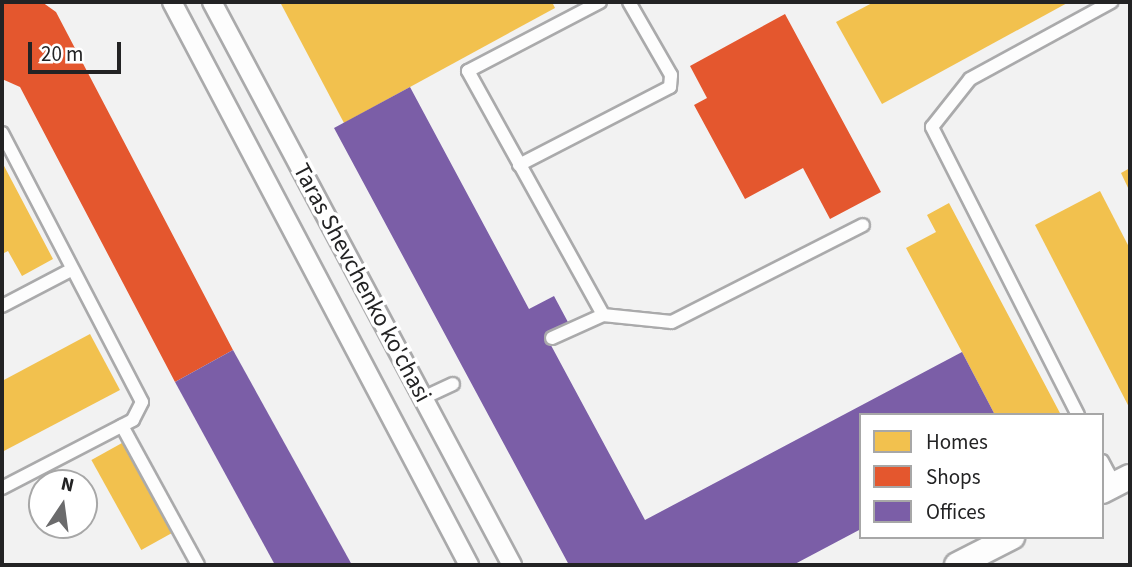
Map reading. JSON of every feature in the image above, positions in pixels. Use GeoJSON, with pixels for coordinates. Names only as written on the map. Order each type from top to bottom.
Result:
{"type":"FeatureCollection","features":[{"type":"Feature","properties":{"kind":"street","name":"Taras Shevchenko ko'chasi"},"geometry":{"type":"LineString","coordinates":[[172,2],[469,565]]}},
{"type":"Feature","properties":{"kind":"street","name":"Taras Shevchenko ko'chasi"},"geometry":{"type":"LineString","coordinates":[[212,2],[512,565]]}},
{"type":"Feature","properties":{"kind":"street"},"geometry":{"type":"LineString","coordinates":[[957,565],[1008,539]]}},
{"type":"Feature","properties":{"kind":"lane"},"geometry":{"type":"LineString","coordinates":[[600,2],[468,71],[603,315]]}},
{"type":"Feature","properties":{"kind":"lane"},"geometry":{"type":"LineString","coordinates":[[519,166],[670,87],[671,75],[629,2]]}},
{"type":"Feature","properties":{"kind":"lane"},"geometry":{"type":"LineString","coordinates":[[1077,413],[932,127],[970,79],[1111,2]]}},
{"type":"Feature","properties":{"kind":"lane"},"geometry":{"type":"LineString","coordinates":[[2,133],[71,270],[140,396],[137,414],[122,426],[2,488]]}},
{"type":"Feature","properties":{"kind":"lane"},"geometry":{"type":"LineString","coordinates":[[552,338],[603,315],[671,322],[863,225]]}},
{"type":"Feature","properties":{"kind":"lane"},"geometry":{"type":"LineString","coordinates":[[2,306],[71,270]]}},
{"type":"Feature","properties":{"kind":"lane"},"geometry":{"type":"LineString","coordinates":[[423,398],[453,384]]}},
{"type":"Feature","properties":{"kind":"lane"},"geometry":{"type":"LineString","coordinates":[[122,426],[198,565]]}},
{"type":"Feature","properties":{"kind":"lane"},"geometry":{"type":"LineString","coordinates":[[1104,464],[1116,485]]}},
{"type":"Feature","properties":{"kind":"building: Homes"},"geometry":{"type":"Polygon","coordinates":[[[280,2],[552,2],[555,8],[344,123],[280,2]]]}},
{"type":"Feature","properties":{"kind":"building: Homes"},"geometry":{"type":"Polygon","coordinates":[[[874,2],[1069,2],[882,104],[836,22],[874,2]]]}},
{"type":"Feature","properties":{"kind":"building: Homes"},"geometry":{"type":"Polygon","coordinates":[[[2,162],[53,259],[22,276],[8,251],[2,254],[2,162]]]}},
{"type":"Feature","properties":{"kind":"building: Homes"},"geometry":{"type":"Polygon","coordinates":[[[1130,168],[1130,192],[1121,173],[1130,168]]]}},
{"type":"Feature","properties":{"kind":"building: Homes"},"geometry":{"type":"Polygon","coordinates":[[[1100,191],[1130,249],[1130,409],[1035,225],[1100,191]]]}},
{"type":"Feature","properties":{"kind":"building: Homes"},"geometry":{"type":"Polygon","coordinates":[[[949,203],[1060,413],[994,413],[906,248],[936,232],[927,215],[949,203]]]}},
{"type":"Feature","properties":{"kind":"building: Homes"},"geometry":{"type":"Polygon","coordinates":[[[90,334],[120,390],[2,452],[2,381],[90,334]]]}},
{"type":"Feature","properties":{"kind":"building: Homes"},"geometry":{"type":"Polygon","coordinates":[[[122,443],[172,533],[141,550],[91,460],[122,443]]]}},
{"type":"Feature","properties":{"kind":"building: Shops"},"geometry":{"type":"Polygon","coordinates":[[[2,2],[42,2],[56,12],[233,350],[175,382],[20,87],[2,79],[2,2]]]}},
{"type":"Feature","properties":{"kind":"building: Shops"},"geometry":{"type":"Polygon","coordinates":[[[785,14],[881,192],[830,219],[803,168],[745,199],[694,105],[707,98],[690,66],[785,14]]]}},
{"type":"Feature","properties":{"kind":"building: Offices"},"geometry":{"type":"Polygon","coordinates":[[[410,87],[529,309],[554,296],[569,324],[546,336],[645,520],[962,352],[994,413],[859,413],[859,530],[793,565],[569,565],[334,128],[410,87]]]}},
{"type":"Feature","properties":{"kind":"building: Offices"},"geometry":{"type":"Polygon","coordinates":[[[233,350],[352,565],[275,565],[175,382],[233,350]]]}}]}
